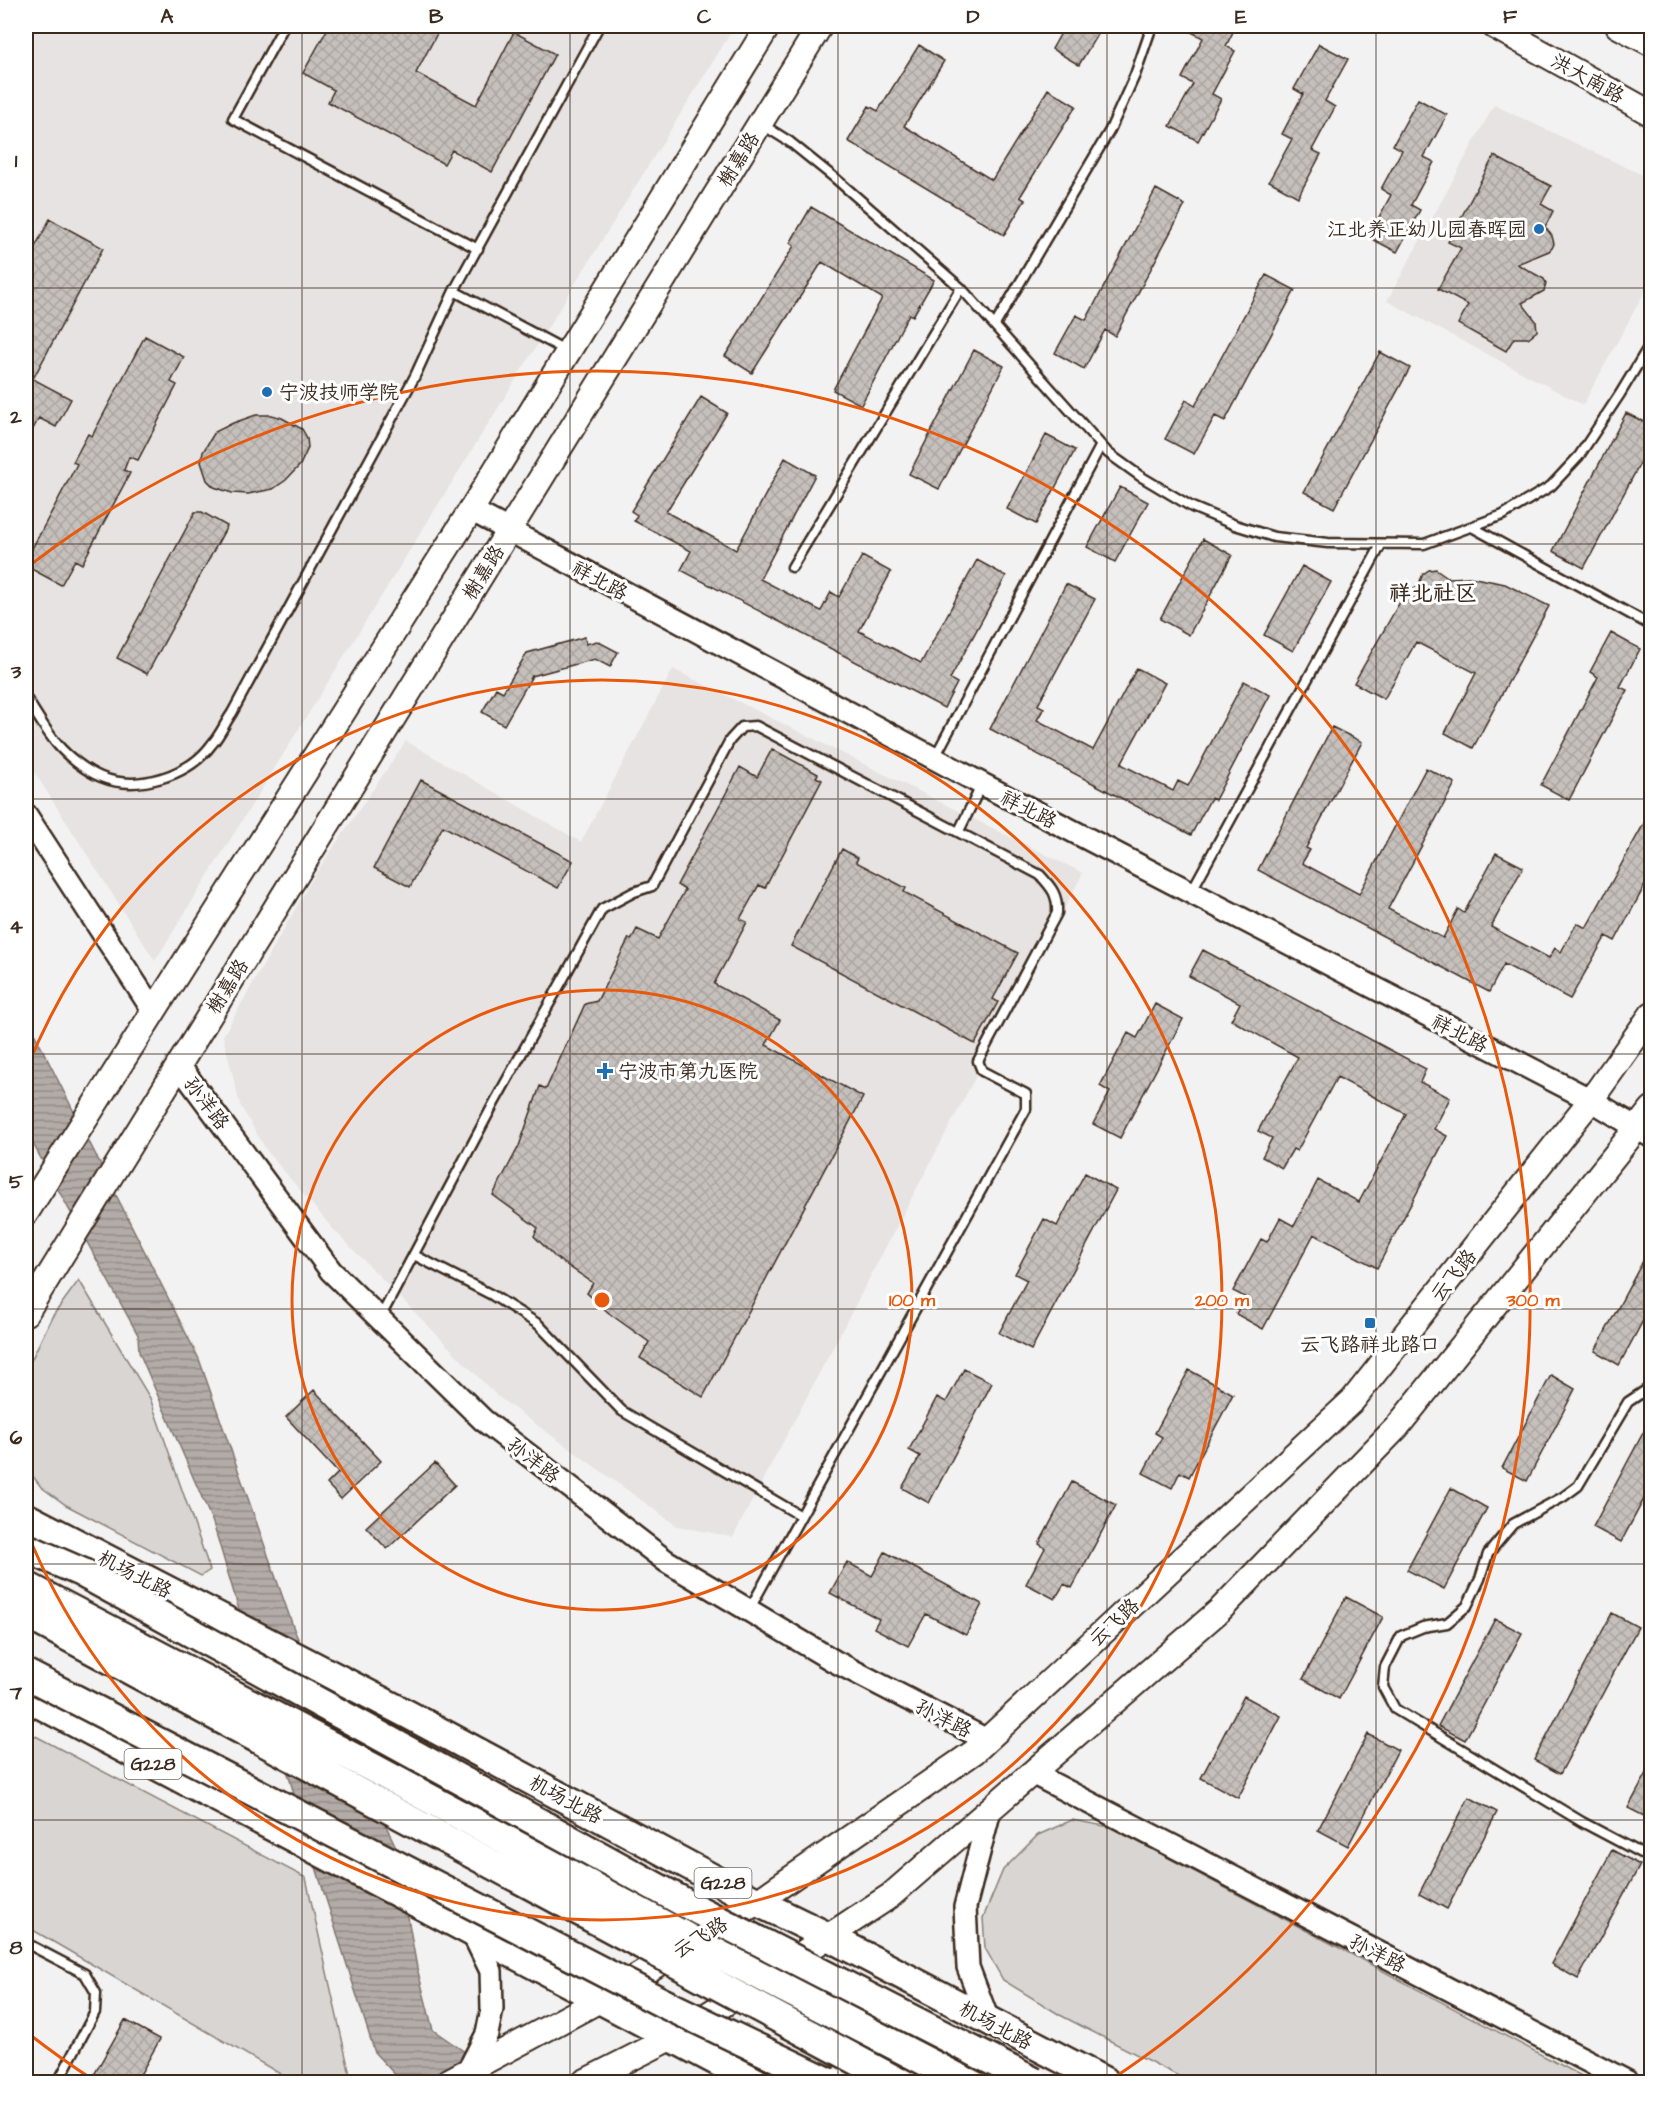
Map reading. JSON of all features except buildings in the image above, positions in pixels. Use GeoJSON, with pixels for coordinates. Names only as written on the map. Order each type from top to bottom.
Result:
{"type":"FeatureCollection","features":[{"type":"Feature","properties":{"kind":"highway"},"geometry":{"type":"LineString","coordinates":[[26,1548],[81,1572],[698,1910],[1034,2082]]}},
{"type":"Feature","properties":{"kind":"highway"},"geometry":{"type":"LineString","coordinates":[[26,1586],[373,1768],[710,1950],[966,2082]]}},
{"type":"Feature","properties":{"kind":"highway"},"geometry":{"type":"LineString","coordinates":[[26,1614],[898,2082]]}},
{"type":"Feature","properties":{"kind":"highway"},"geometry":{"type":"LineString","coordinates":[[26,1674],[653,1997],[828,2082]]}},
{"type":"Feature","properties":{"kind":"main road"},"geometry":{"type":"LineString","coordinates":[[26,1213],[471,510],[768,26]]}},
{"type":"Feature","properties":{"kind":"main road","name":"榭嘉路"},"geometry":{"type":"LineString","coordinates":[[26,1313],[820,26]]}},
{"type":"Feature","properties":{"kind":"main road","name":"洪大南路"},"geometry":{"type":"LineString","coordinates":[[1494,26],[1652,114]]}},
{"type":"Feature","properties":{"kind":"main road"},"geometry":{"type":"LineString","coordinates":[[1618,26],[1652,44]]}},
{"type":"Feature","properties":{"kind":"main road","name":"云飞路"},"geometry":{"type":"LineString","coordinates":[[460,2075],[600,2000],[757,1902],[974,1752],[1353,1400],[1591,1100],[1652,1014]]}},
{"type":"Feature","properties":{"kind":"main road"},"geometry":{"type":"LineString","coordinates":[[584,2082],[671,2038],[890,1896],[1220,1610],[1397,1427],[1648,1121]]}},
{"type":"Feature","properties":{"kind":"main road","name":"机场北路"},"geometry":{"type":"LineString","coordinates":[[26,1517],[341,1680],[757,1902],[829,1937],[1106,2082]]}},
{"type":"Feature","properties":{"kind":"main road","name":"G228"},"geometry":{"type":"LineString","coordinates":[[26,1697],[756,2082]]}},
{"type":"Feature","properties":{"kind":"street","name":"祥北路"},"geometry":{"type":"LineString","coordinates":[[471,510],[982,784],[1190,892],[1591,1100],[1648,1121]]}},
{"type":"Feature","properties":{"kind":"street"},"geometry":{"type":"LineString","coordinates":[[26,815],[153,1012]]}},
{"type":"Feature","properties":{"kind":"street","name":"孙洋路"},"geometry":{"type":"LineString","coordinates":[[178,1064],[331,1270],[483,1420],[666,1562],[834,1661],[987,1740]]}},
{"type":"Feature","properties":{"kind":"street","name":"孙洋路"},"geometry":{"type":"LineString","coordinates":[[1032,1773],[1628,2082]]}},
{"type":"Feature","properties":{"kind":"street"},"geometry":{"type":"LineString","coordinates":[[988,2020],[968,1967],[965,1907],[990,1810]]}},
{"type":"Feature","properties":{"kind":"street"},"geometry":{"type":"LineString","coordinates":[[460,2075],[487,2034],[492,2009],[491,1971],[472,1932]]}},
{"type":"Feature","properties":{"kind":"lane"},"geometry":{"type":"LineString","coordinates":[[284,26],[233,118],[478,249]]}},
{"type":"Feature","properties":{"kind":"lane"},"geometry":{"type":"LineString","coordinates":[[26,698],[57,744],[76,761],[100,777],[127,783],[153,781],[184,770],[212,746],[415,376],[454,291],[597,26]]}},
{"type":"Feature","properties":{"kind":"lane"},"geometry":{"type":"LineString","coordinates":[[995,325],[1110,130],[1135,75],[1152,26]]}},
{"type":"Feature","properties":{"kind":"lane"},"geometry":{"type":"LineString","coordinates":[[760,123],[790,142],[837,179],[961,288],[1108,453],[1183,502],[1234,525],[1274,537],[1328,543],[1424,544],[1503,515],[1551,486],[1579,456],[1652,341]]}},
{"type":"Feature","properties":{"kind":"lane"},"geometry":{"type":"LineString","coordinates":[[792,567],[961,288]]}},
{"type":"Feature","properties":{"kind":"lane"},"geometry":{"type":"LineString","coordinates":[[454,291],[568,351]]}},
{"type":"Feature","properties":{"kind":"lane"},"geometry":{"type":"LineString","coordinates":[[934,758],[1101,445]]}},
{"type":"Feature","properties":{"kind":"lane"},"geometry":{"type":"LineString","coordinates":[[1472,527],[1652,626]]}},
{"type":"Feature","properties":{"kind":"lane"},"geometry":{"type":"LineString","coordinates":[[1190,892],[1381,545]]}},
{"type":"Feature","properties":{"kind":"lane"},"geometry":{"type":"LineString","coordinates":[[380,1318],[493,1106],[602,909],[634,892],[652,886],[730,740],[742,727],[756,726],[1040,875],[1054,891],[1058,900],[1057,913],[978,1061],[982,1071],[1026,1094],[1026,1109],[749,1611]]}},
{"type":"Feature","properties":{"kind":"lane"},"geometry":{"type":"LineString","coordinates":[[959,831],[982,784]]}},
{"type":"Feature","properties":{"kind":"lane"},"geometry":{"type":"LineString","coordinates":[[414,1255],[492,1295],[538,1324],[622,1412],[801,1516]]}},
{"type":"Feature","properties":{"kind":"lane"},"geometry":{"type":"LineString","coordinates":[[1652,1391],[1646,1390],[1628,1402],[1578,1486],[1563,1497],[1513,1524],[1488,1554],[1480,1579],[1467,1606],[1447,1623],[1422,1627],[1401,1636],[1385,1667],[1383,1687],[1395,1709],[1582,1822],[1652,1859]]}},
{"type":"Feature","properties":{"kind":"lane"},"geometry":{"type":"LineString","coordinates":[[26,1943],[85,1974],[96,1993],[95,2012],[58,2082]]}},
{"type":"Feature","properties":{"kind":"shaded area","name":"宁波技师学院"},"geometry":{"type":"Polygon","coordinates":[[[26,26],[735,26],[155,961],[26,759],[26,26]]]}},
{"type":"Feature","properties":{"kind":"shaded area","name":"江北养正幼儿园春晖园"},"geometry":{"type":"Polygon","coordinates":[[[1494,105],[1651,179],[1651,280],[1583,405],[1387,301],[1494,105]]]}},
{"type":"Feature","properties":{"kind":"shaded area","name":"宁波市第九医院"},"geometry":{"type":"Polygon","coordinates":[[[673,669],[1083,873],[733,1537],[677,1526],[497,1396],[333,1229],[267,1151],[240,1105],[223,1036],[314,876],[406,741],[581,842],[673,669]]]}},
{"type":"Feature","properties":{"kind":"shaded area"},"geometry":{"type":"Polygon","coordinates":[[[26,1017],[199,1359],[295,1632],[395,1845],[417,1968],[433,2030],[465,2052],[491,2082],[402,2082],[375,2053],[319,1877],[213,1523],[139,1352],[138,1335],[26,1131],[26,1017]]]}},
{"type":"Feature","properties":{"kind":"shaded area"},"geometry":{"type":"Polygon","coordinates":[[[79,1280],[150,1398],[210,1570],[201,1576],[66,1505],[41,1487],[26,1467],[26,1371],[52,1317],[79,1280]]]}},
{"type":"Feature","properties":{"kind":"shaded area"},"geometry":{"type":"Polygon","coordinates":[[[26,1731],[306,1878],[350,2075],[328,2082],[294,2082],[26,1926],[26,1731]]]}},
{"type":"Feature","properties":{"kind":"shaded area"},"geometry":{"type":"Polygon","coordinates":[[[1072,1820],[1110,1827],[1593,2082],[1190,2082],[1060,2015],[1003,1980],[985,1948],[983,1918],[1003,1870],[1038,1835],[1072,1820]]]}},
{"type":"Feature","properties":{"kind":"place","name":"江北养正幼儿园春晖园"},"geometry":{"type":"Point","coordinates":[1539,229]}},
{"type":"Feature","properties":{"kind":"place","name":"宁波技师学院"},"geometry":{"type":"Point","coordinates":[267,392]}},
{"type":"Feature","properties":{"kind":"place","name":"宁波市第九医院"},"geometry":{"type":"Point","coordinates":[605,1071]}},
{"type":"Feature","properties":{"kind":"place","name":"云飞路祥北路口"},"geometry":{"type":"Point","coordinates":[1370,1323]}},
{"type":"Feature","properties":{"kind":"district","name":"祥北社区"},"geometry":{"type":"Point","coordinates":[1433,592]}}]}
